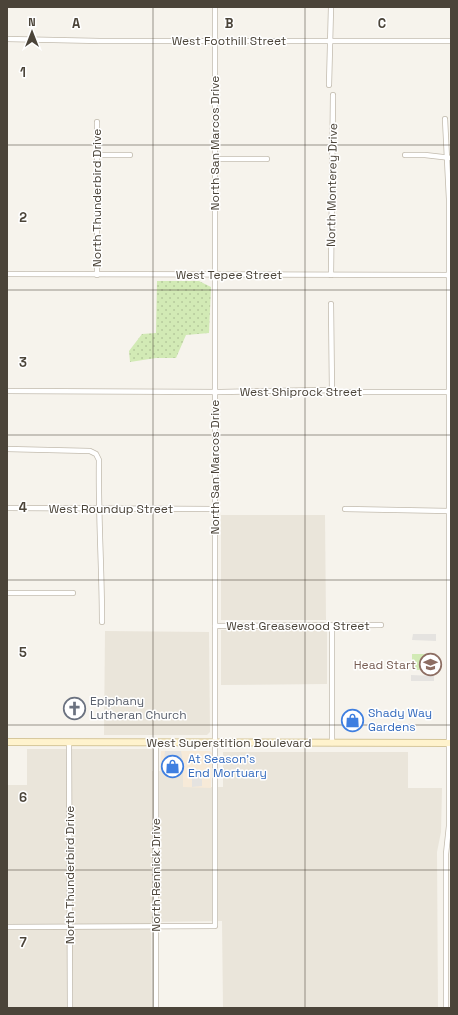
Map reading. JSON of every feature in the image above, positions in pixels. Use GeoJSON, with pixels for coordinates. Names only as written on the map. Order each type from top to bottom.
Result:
{"type":"FeatureCollection","features":[{"type":"Feature","properties":{"kind":"main road","name":"West Superstition Boulevard"},"geometry":{"type":"LineString","coordinates":[[7,742],[450,743]]}},
{"type":"Feature","properties":{"kind":"street","name":"North San Marcos Drive"},"geometry":{"type":"LineString","coordinates":[[156,927],[215,926],[216,742],[214,7]]}},
{"type":"Feature","properties":{"kind":"street"},"geometry":{"type":"LineString","coordinates":[[330,85],[331,7]]}},
{"type":"Feature","properties":{"kind":"street","name":"West Foothill Street"},"geometry":{"type":"LineString","coordinates":[[7,39],[451,41]]}},
{"type":"Feature","properties":{"kind":"street","name":"North Monterey Drive"},"geometry":{"type":"LineString","coordinates":[[331,275],[333,95]]}},
{"type":"Feature","properties":{"kind":"street"},"geometry":{"type":"LineString","coordinates":[[445,119],[449,158],[450,275],[450,743],[449,826],[446,849],[445,890],[446,1008]]}},
{"type":"Feature","properties":{"kind":"street","name":"North Thunderbird Drive"},"geometry":{"type":"LineString","coordinates":[[97,122],[97,275]]}},
{"type":"Feature","properties":{"kind":"street"},"geometry":{"type":"LineString","coordinates":[[97,155],[130,155]]}},
{"type":"Feature","properties":{"kind":"street"},"geometry":{"type":"LineString","coordinates":[[405,155],[425,155],[449,158]]}},
{"type":"Feature","properties":{"kind":"street"},"geometry":{"type":"LineString","coordinates":[[215,158],[267,159]]}},
{"type":"Feature","properties":{"kind":"street","name":"West Tepee Street"},"geometry":{"type":"LineString","coordinates":[[7,274],[450,275]]}},
{"type":"Feature","properties":{"kind":"street"},"geometry":{"type":"LineString","coordinates":[[331,304],[332,392]]}},
{"type":"Feature","properties":{"kind":"street","name":"West Shiprock Street"},"geometry":{"type":"LineString","coordinates":[[7,391],[215,392],[326,390],[332,392],[450,392]]}},
{"type":"Feature","properties":{"kind":"street"},"geometry":{"type":"LineString","coordinates":[[7,449],[90,451],[96,454],[99,460],[98,508],[102,622]]}},
{"type":"Feature","properties":{"kind":"street","name":"West Roundup Street"},"geometry":{"type":"LineString","coordinates":[[7,508],[215,509]]}},
{"type":"Feature","properties":{"kind":"street"},"geometry":{"type":"LineString","coordinates":[[344,509],[449,511]]}},
{"type":"Feature","properties":{"kind":"street"},"geometry":{"type":"LineString","coordinates":[[7,593],[72,593]]}},
{"type":"Feature","properties":{"kind":"street","name":"West Greasewood Street"},"geometry":{"type":"LineString","coordinates":[[215,626],[381,625]]}},
{"type":"Feature","properties":{"kind":"street"},"geometry":{"type":"LineString","coordinates":[[332,626],[332,743]]}},
{"type":"Feature","properties":{"kind":"street","name":"North Thunderbird Drive"},"geometry":{"type":"LineString","coordinates":[[70,742],[70,1008]]}},
{"type":"Feature","properties":{"kind":"street","name":"North Rennick Drive"},"geometry":{"type":"LineString","coordinates":[[156,742],[156,1008]]}},
{"type":"Feature","properties":{"kind":"street"},"geometry":{"type":"LineString","coordinates":[[7,927],[156,927]]}},
{"type":"Feature","properties":{"kind":"shaded area"},"geometry":{"type":"Polygon","coordinates":[[[221,515],[325,515],[326,620],[221,620],[221,515]]]}},
{"type":"Feature","properties":{"kind":"shaded area"},"geometry":{"type":"Polygon","coordinates":[[[221,630],[327,630],[327,684],[221,685],[221,630]]]}},
{"type":"Feature","properties":{"kind":"shaded area"},"geometry":{"type":"Polygon","coordinates":[[[105,631],[209,632],[210,732],[207,735],[104,735],[105,631]]]}},
{"type":"Feature","properties":{"kind":"shaded area"},"geometry":{"type":"Polygon","coordinates":[[[413,634],[436,634],[436,641],[412,640],[413,634]]]}},
{"type":"Feature","properties":{"kind":"shaded area"},"geometry":{"type":"Polygon","coordinates":[[[411,675],[434,676],[434,681],[411,681],[411,675]]]}},
{"type":"Feature","properties":{"kind":"shaded area"},"geometry":{"type":"Polygon","coordinates":[[[27,749],[152,749],[152,771],[183,771],[183,787],[223,787],[223,752],[408,752],[408,788],[442,788],[441,832],[437,852],[438,1008],[223,1008],[222,921],[151,922],[152,1008],[7,1008],[7,785],[27,785],[27,749]]]}},
{"type":"Feature","properties":{"kind":"shaded area"},"geometry":{"type":"Polygon","coordinates":[[[161,751],[210,751],[212,753],[211,788],[183,787],[183,771],[160,771],[161,751]]]}},
{"type":"Feature","properties":{"kind":"shaded area"},"geometry":{"type":"Polygon","coordinates":[[[165,751],[181,751],[183,762],[164,762],[165,751]]]}},
{"type":"Feature","properties":{"kind":"shaded area"},"geometry":{"type":"Polygon","coordinates":[[[192,769],[199,769],[199,775],[202,775],[202,786],[192,787],[192,769]]]}},
{"type":"Feature","properties":{"kind":"green space"},"geometry":{"type":"Polygon","coordinates":[[[157,281],[199,281],[211,287],[209,333],[186,335],[176,358],[156,358],[130,362],[129,351],[142,334],[156,333],[157,281]]]}},
{"type":"Feature","properties":{"kind":"green space"},"geometry":{"type":"Polygon","coordinates":[[[412,654],[425,654],[425,657],[428,659],[427,670],[412,670],[412,654]]]}},
{"type":"Feature","properties":{"kind":"place","name":"Head Start"},"geometry":{"type":"Point","coordinates":[431,665]}},
{"type":"Feature","properties":{"kind":"place","name":"Epiphany Lutheran Church"},"geometry":{"type":"Point","coordinates":[75,708]}},
{"type":"Feature","properties":{"kind":"place","name":"Shady Way Gardens"},"geometry":{"type":"Point","coordinates":[352,720]}},
{"type":"Feature","properties":{"kind":"place","name":"At Season's End Mortuary"},"geometry":{"type":"Point","coordinates":[173,766]}}]}
